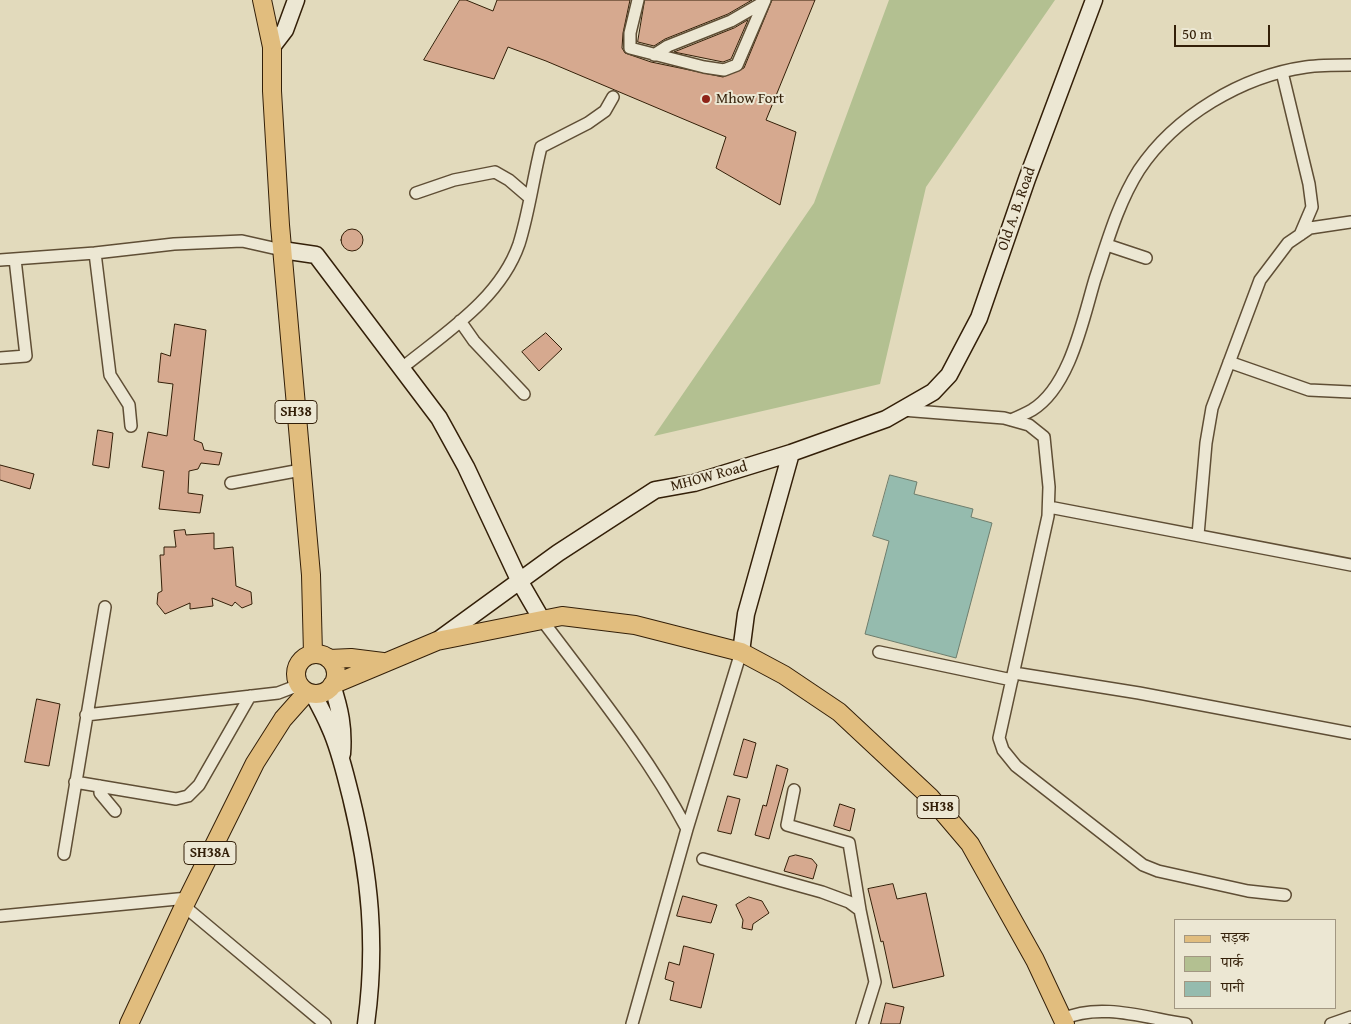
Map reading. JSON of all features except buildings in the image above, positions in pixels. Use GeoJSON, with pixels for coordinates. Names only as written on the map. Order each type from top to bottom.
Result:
{"type":"FeatureCollection","features":[{"type":"Feature","properties":{"kind":"main road","name":"SH38"},"geometry":{"type":"LineString","coordinates":[[262,0],[272,48],[272,91],[282,250],[311,575],[321,656],[335,669],[332,686]]}},
{"type":"Feature","properties":{"kind":"main road","name":"SH38"},"geometry":{"type":"LineString","coordinates":[[306,690],[324,692],[332,686],[384,662],[437,641],[562,616],[635,626],[741,652],[784,675],[839,712],[930,797],[970,844],[1035,960],[1064,1022]]}},
{"type":"Feature","properties":{"kind":"main road","name":"SH38"},"geometry":{"type":"LineString","coordinates":[[321,656],[384,662]]}},
{"type":"Feature","properties":{"kind":"main road"},"geometry":{"type":"LineString","coordinates":[[306,690],[296,679],[297,665],[301,660],[321,656]]}},
{"type":"Feature","properties":{"kind":"main road","name":"SH38A"},"geometry":{"type":"LineString","coordinates":[[129,1024],[186,902],[255,763],[306,690]]}},
{"type":"Feature","properties":{"kind":"street"},"geometry":{"type":"LineString","coordinates":[[272,48],[285,30],[296,0]]}},
{"type":"Feature","properties":{"kind":"street"},"geometry":{"type":"LineString","coordinates":[[638,0],[630,33],[630,48],[724,70],[737,65],[764,1]]}},
{"type":"Feature","properties":{"kind":"street","name":"Old A. B. Road"},"geometry":{"type":"LineString","coordinates":[[909,407],[933,392],[949,375],[979,318],[1027,179],[1094,0]]}},
{"type":"Feature","properties":{"kind":"street"},"geometry":{"type":"LineString","coordinates":[[654,55],[668,46],[731,22],[764,1]]}},
{"type":"Feature","properties":{"kind":"street"},"geometry":{"type":"LineString","coordinates":[[1011,420],[1032,410],[1057,383],[1076,343],[1106,245],[1120,207],[1139,171],[1165,139],[1202,110],[1246,84],[1282,72],[1306,67],[1351,65]]}},
{"type":"Feature","properties":{"kind":"street"},"geometry":{"type":"LineString","coordinates":[[1282,72],[1312,207],[1300,235]]}},
{"type":"Feature","properties":{"kind":"street"},"geometry":{"type":"LineString","coordinates":[[402,368],[460,321],[490,292],[507,270],[518,246],[541,147],[588,123],[605,111],[613,97]]}},
{"type":"Feature","properties":{"kind":"street"},"geometry":{"type":"LineString","coordinates":[[416,194],[454,180],[495,172],[509,180],[530,198]]}},
{"type":"Feature","properties":{"kind":"street"},"geometry":{"type":"LineString","coordinates":[[1198,535],[1206,444],[1212,408],[1260,280],[1288,243],[1310,228],[1351,222]]}},
{"type":"Feature","properties":{"kind":"street"},"geometry":{"type":"LineString","coordinates":[[0,260],[95,253],[174,244],[242,241],[316,255],[440,418],[466,467],[520,582],[542,620],[623,727],[665,788],[687,828]]}},
{"type":"Feature","properties":{"kind":"street"},"geometry":{"type":"LineString","coordinates":[[1106,245],[1146,258]]}},
{"type":"Feature","properties":{"kind":"street"},"geometry":{"type":"LineString","coordinates":[[95,253],[110,375],[129,405],[131,426]]}},
{"type":"Feature","properties":{"kind":"street"},"geometry":{"type":"LineString","coordinates":[[0,358],[26,356],[15,259]]}},
{"type":"Feature","properties":{"kind":"street"},"geometry":{"type":"LineString","coordinates":[[460,321],[474,340],[524,394]]}},
{"type":"Feature","properties":{"kind":"street"},"geometry":{"type":"LineString","coordinates":[[1229,362],[1310,390],[1351,392]]}},
{"type":"Feature","properties":{"kind":"street"},"geometry":{"type":"LineString","coordinates":[[909,407],[1011,420],[1029,426],[1044,437],[1049,506],[1045,533],[1000,738],[1003,750],[1016,766],[1143,865],[1248,891],[1285,895]]}},
{"type":"Feature","properties":{"kind":"street","name":"MHOW Road"},"geometry":{"type":"LineString","coordinates":[[437,641],[558,554],[655,490],[694,483],[791,453],[886,419],[909,407]]}},
{"type":"Feature","properties":{"kind":"street"},"geometry":{"type":"LineString","coordinates":[[632,1024],[687,828],[741,652],[746,614],[791,453]]}},
{"type":"Feature","properties":{"kind":"street"},"geometry":{"type":"LineString","coordinates":[[231,483],[301,470]]}},
{"type":"Feature","properties":{"kind":"street"},"geometry":{"type":"LineString","coordinates":[[1049,506],[1351,565]]}},
{"type":"Feature","properties":{"kind":"street"},"geometry":{"type":"LineString","coordinates":[[64,854],[104,606]]}},
{"type":"Feature","properties":{"kind":"street"},"geometry":{"type":"LineString","coordinates":[[879,652],[1013,676],[1139,693],[1351,733]]}},
{"type":"Feature","properties":{"kind":"street"},"geometry":{"type":"LineString","coordinates":[[332,686],[341,712],[344,733],[342,759]]}},
{"type":"Feature","properties":{"kind":"street"},"geometry":{"type":"LineString","coordinates":[[86,715],[306,690],[330,727],[342,759],[362,840],[372,920],[371,987],[366,1024]]}},
{"type":"Feature","properties":{"kind":"street"},"geometry":{"type":"LineString","coordinates":[[75,782],[176,799],[188,796],[199,785],[250,696]]}},
{"type":"Feature","properties":{"kind":"street"},"geometry":{"type":"LineString","coordinates":[[100,786],[100,793],[115,811]]}},
{"type":"Feature","properties":{"kind":"street"},"geometry":{"type":"LineString","coordinates":[[794,790],[787,825],[849,842],[860,910],[875,982],[862,1024]]}},
{"type":"Feature","properties":{"kind":"street"},"geometry":{"type":"LineString","coordinates":[[703,860],[822,892],[850,902],[860,910]]}},
{"type":"Feature","properties":{"kind":"street"},"geometry":{"type":"LineString","coordinates":[[0,916],[186,902],[325,1024]]}},
{"type":"Feature","properties":{"kind":"street"},"geometry":{"type":"LineString","coordinates":[[1064,1022],[1076,1014],[1114,1012],[1186,1024]]}},
{"type":"Feature","properties":{"kind":"street"},"geometry":{"type":"LineString","coordinates":[[1331,1024],[1351,1017]]}},
{"type":"Feature","properties":{"kind":"green space"},"geometry":{"type":"Polygon","coordinates":[[[889,0],[1055,0],[926,187],[880,384],[654,436],[814,203],[889,0]]]}},
{"type":"Feature","properties":{"kind":"water"},"geometry":{"type":"Polygon","coordinates":[[[890,475],[917,482],[914,494],[973,509],[971,517],[992,523],[956,658],[865,634],[889,541],[873,536],[890,475]]]}},
{"type":"Feature","properties":{"kind":"place","name":"Mhow Fort"},"geometry":{"type":"Point","coordinates":[706,99]}}]}
